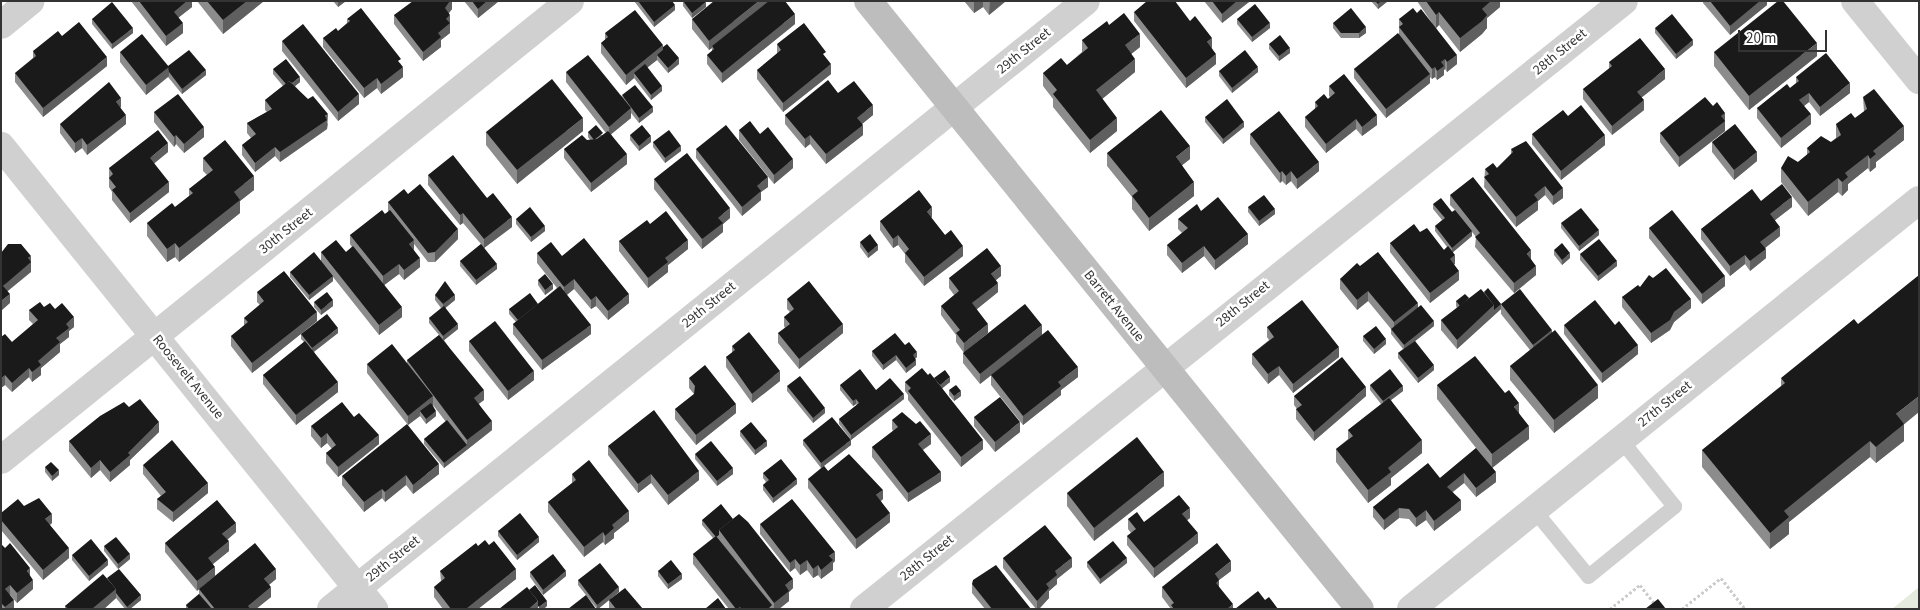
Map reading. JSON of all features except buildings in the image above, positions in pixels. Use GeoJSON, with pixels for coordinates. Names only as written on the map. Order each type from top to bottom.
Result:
{"type":"FeatureCollection","features":[{"type":"Feature","properties":{"kind":"main road","name":"Barrett Avenue"},"geometry":{"type":"LineString","coordinates":[[868,1],[1360,609]]}},
{"type":"Feature","properties":{"kind":"street"},"geometry":{"type":"LineString","coordinates":[[1,25],[31,1]]}},
{"type":"Feature","properties":{"kind":"street","name":"30th Street"},"geometry":{"type":"LineString","coordinates":[[1,460],[156,337],[570,1]]}},
{"type":"Feature","properties":{"kind":"street","name":"29th Street"},"geometry":{"type":"LineString","coordinates":[[331,609],[1086,1]]}},
{"type":"Feature","properties":{"kind":"street","name":"28th Street"},"geometry":{"type":"LineString","coordinates":[[864,609],[1624,1]]}},
{"type":"Feature","properties":{"kind":"street"},"geometry":{"type":"LineString","coordinates":[[1855,1],[1919,80]]}},
{"type":"Feature","properties":{"kind":"street","name":"Roosevelt Avenue"},"geometry":{"type":"LineString","coordinates":[[1,146],[374,609]]}},
{"type":"Feature","properties":{"kind":"street","name":"27th Street"},"geometry":{"type":"LineString","coordinates":[[1411,609],[1919,200]]}},
{"type":"Feature","properties":{"kind":"lane"},"geometry":{"type":"LineString","coordinates":[[1534,510],[1588,576],[1674,506],[1621,440]]}},
{"type":"Feature","properties":{"kind":"path"},"geometry":{"type":"LineString","coordinates":[[1682,609],[1721,578],[1745,609]]}},
{"type":"Feature","properties":{"kind":"path"},"geometry":{"type":"LineString","coordinates":[[1610,609],[1640,585],[1659,609]]}},
{"type":"Feature","properties":{"kind":"shaded area"},"geometry":{"type":"Polygon","coordinates":[[[1919,587],[1919,609],[1892,609],[1919,587]]]}}]}
